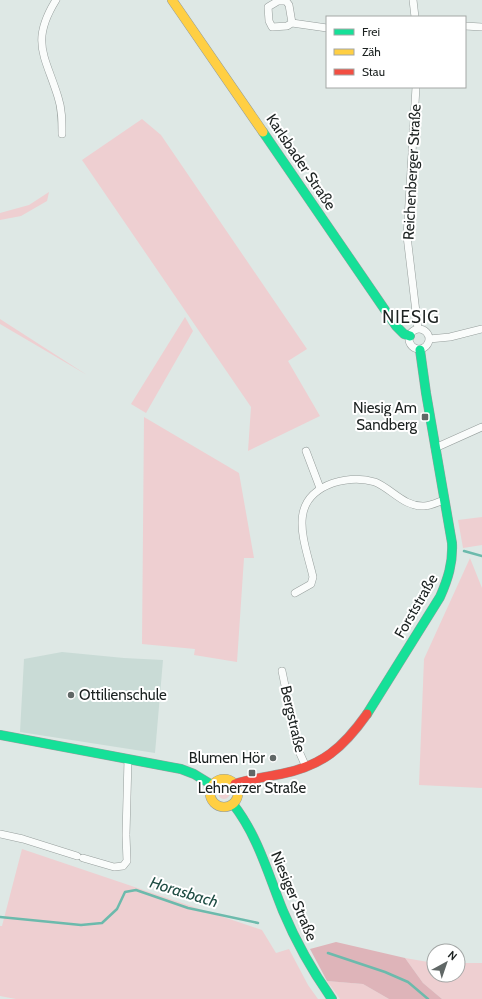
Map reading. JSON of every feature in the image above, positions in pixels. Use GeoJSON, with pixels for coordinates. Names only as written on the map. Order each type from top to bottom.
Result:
{"type":"FeatureCollection","features":[{"type":"Feature","properties":{"kind":"street"},"geometry":{"type":"LineString","coordinates":[[56,0],[44,24],[42,45],[45,61],[60,105],[62,134]]}},
{"type":"Feature","properties":{"kind":"street","name":"Karlsbader Straße"},"geometry":{"type":"LineString","coordinates":[[172,0],[396,326],[404,334],[410,336]]}},
{"type":"Feature","properties":{"kind":"street"},"geometry":{"type":"LineString","coordinates":[[292,23],[289,5],[286,1],[278,0],[268,7],[269,21],[272,27],[287,26],[292,23],[326,28]]}},
{"type":"Feature","properties":{"kind":"street"},"geometry":{"type":"LineString","coordinates":[[413,0],[415,16]]}},
{"type":"Feature","properties":{"kind":"street"},"geometry":{"type":"LineString","coordinates":[[466,26],[482,27]]}},
{"type":"Feature","properties":{"kind":"street","name":"Reichenberger Straße"},"geometry":{"type":"LineString","coordinates":[[416,88],[407,236],[418,329]]}},
{"type":"Feature","properties":{"kind":"street"},"geometry":{"type":"LineString","coordinates":[[418,329],[426,332],[429,339],[427,346],[420,350],[412,347],[409,342],[412,332],[418,329]]}},
{"type":"Feature","properties":{"kind":"street"},"geometry":{"type":"LineString","coordinates":[[429,339],[450,337],[482,329]]}},
{"type":"Feature","properties":{"kind":"street","name":"Forststraße"},"geometry":{"type":"LineString","coordinates":[[235,784],[242,781],[290,772],[306,767],[327,756],[341,744],[360,723],[440,596],[451,571],[452,552],[420,350]]}},
{"type":"Feature","properties":{"kind":"street"},"geometry":{"type":"LineString","coordinates":[[435,448],[482,427]]}},
{"type":"Feature","properties":{"kind":"street"},"geometry":{"type":"LineString","coordinates":[[306,451],[320,488]]}},
{"type":"Feature","properties":{"kind":"street"},"geometry":{"type":"LineString","coordinates":[[295,593],[311,584],[313,577],[304,538],[302,518],[303,508],[308,500],[320,488],[338,481],[362,479],[375,482],[405,502],[417,506],[425,506],[444,500]]}},
{"type":"Feature","properties":{"kind":"street","name":"Bergstraße"},"geometry":{"type":"LineString","coordinates":[[282,671],[298,749],[306,767]]}},
{"type":"Feature","properties":{"kind":"street"},"geometry":{"type":"LineString","coordinates":[[0,735],[181,769],[194,774],[212,785]]}},
{"type":"Feature","properties":{"kind":"street"},"geometry":{"type":"LineString","coordinates":[[0,834],[23,839],[114,867],[123,866],[127,861],[126,835],[128,759]]}},
{"type":"Feature","properties":{"kind":"street"},"geometry":{"type":"LineString","coordinates":[[219,779],[228,779],[235,784],[238,797],[233,804],[224,807],[216,805],[210,798],[209,793],[212,785],[219,779]]}},
{"type":"Feature","properties":{"kind":"street","name":"Niesiger Straße"},"geometry":{"type":"LineString","coordinates":[[233,804],[244,817],[253,833],[284,912],[305,958],[314,974],[332,999]]}},
{"type":"Feature","properties":{"kind":"shaded area"},"geometry":{"type":"Polygon","coordinates":[[[142,119],[161,135],[307,349],[288,361],[320,416],[248,451],[251,407],[82,160],[142,119]]]}},
{"type":"Feature","properties":{"kind":"shaded area"},"geometry":{"type":"Polygon","coordinates":[[[49,192],[47,201],[21,216],[0,220],[0,213],[29,205],[49,192]]]}},
{"type":"Feature","properties":{"kind":"shaded area"},"geometry":{"type":"Polygon","coordinates":[[[185,317],[193,331],[146,413],[131,404],[185,317]]]}},
{"type":"Feature","properties":{"kind":"shaded area"},"geometry":{"type":"Polygon","coordinates":[[[0,319],[87,375],[0,324],[0,319]]]}},
{"type":"Feature","properties":{"kind":"shaded area"},"geometry":{"type":"Polygon","coordinates":[[[144,417],[239,473],[254,558],[244,558],[237,662],[194,655],[195,649],[142,644],[144,417]]]}},
{"type":"Feature","properties":{"kind":"shaded area"},"geometry":{"type":"Polygon","coordinates":[[[482,517],[482,545],[463,548],[458,520],[482,517]]]}},
{"type":"Feature","properties":{"kind":"shaded area"},"geometry":{"type":"Polygon","coordinates":[[[470,558],[482,588],[482,788],[419,785],[424,659],[470,558]]]}},
{"type":"Feature","properties":{"kind":"shaded area","name":"Ottilienschule"},"geometry":{"type":"Polygon","coordinates":[[[62,652],[163,660],[155,753],[20,732],[24,659],[62,652]]]}},
{"type":"Feature","properties":{"kind":"shaded area"},"geometry":{"type":"Polygon","coordinates":[[[222,787],[226,787],[230,793],[226,799],[222,799],[218,795],[218,791],[222,787]]]}},
{"type":"Feature","properties":{"kind":"shaded area"},"geometry":{"type":"Polygon","coordinates":[[[22,849],[262,930],[276,953],[289,949],[308,985],[318,999],[16,999],[0,996],[0,926],[2,926],[22,849]]]}},
{"type":"Feature","properties":{"kind":"shaded area"},"geometry":{"type":"Polygon","coordinates":[[[336,942],[405,958],[423,983],[442,999],[389,999],[363,984],[327,981],[310,949],[336,942]]]}},
{"type":"Feature","properties":{"kind":"shaded area"},"geometry":{"type":"Polygon","coordinates":[[[405,958],[426,962],[426,983],[466,983],[466,963],[482,963],[482,999],[442,999],[423,983],[405,958]]]}},
{"type":"Feature","properties":{"kind":"shaded area"},"geometry":{"type":"Polygon","coordinates":[[[327,981],[363,984],[389,999],[340,999],[327,981]]]}},
{"type":"Feature","properties":{"kind":"waterway"},"geometry":{"type":"LineString","coordinates":[[464,551],[482,556]]}},
{"type":"Feature","properties":{"kind":"waterway","name":"Horasbach"},"geometry":{"type":"LineString","coordinates":[[0,917],[81,925],[102,923],[117,909],[125,892],[136,890],[188,908],[258,923]]}},
{"type":"Feature","properties":{"kind":"waterway","name":"Horasbach"},"geometry":{"type":"LineString","coordinates":[[328,953],[385,972],[408,982],[428,999]]}},
{"type":"Feature","properties":{"kind":"traffic: fast"},"geometry":{"type":"LineString","coordinates":[[263,132],[396,326],[404,334],[410,336]]}},
{"type":"Feature","properties":{"kind":"traffic: fast"},"geometry":{"type":"LineString","coordinates":[[367,714],[440,597],[448,577],[451,564],[452,543],[420,350]]}},
{"type":"Feature","properties":{"kind":"traffic: fast"},"geometry":{"type":"LineString","coordinates":[[0,735],[181,769],[194,774],[212,785]]}},
{"type":"Feature","properties":{"kind":"traffic: fast"},"geometry":{"type":"LineString","coordinates":[[233,804],[242,816],[256,842],[288,923],[299,945],[332,999]]}},
{"type":"Feature","properties":{"kind":"traffic: slow"},"geometry":{"type":"LineString","coordinates":[[172,0],[263,132]]}},
{"type":"Feature","properties":{"kind":"traffic: slow"},"geometry":{"type":"LineString","coordinates":[[224,779],[230,780],[234,783],[237,787],[238,793],[237,799],[234,803],[230,806],[224,807],[218,806],[214,803],[211,799],[210,793],[211,787],[214,783],[218,780],[224,779]]}},
{"type":"Feature","properties":{"kind":"traffic: jam"},"geometry":{"type":"LineString","coordinates":[[235,784],[252,779],[295,771],[320,760],[340,746],[367,714]]}},
{"type":"Feature","properties":{"kind":"place","name":"Niesig Am Sandberg"},"geometry":{"type":"Point","coordinates":[425,417]}},
{"type":"Feature","properties":{"kind":"place","name":"Ottilienschule"},"geometry":{"type":"Point","coordinates":[71,695]}},
{"type":"Feature","properties":{"kind":"place","name":"Blumen Hör"},"geometry":{"type":"Point","coordinates":[273,758]}},
{"type":"Feature","properties":{"kind":"place","name":"Lehnerzer Straße"},"geometry":{"type":"Point","coordinates":[252,773]}},
{"type":"Feature","properties":{"kind":"district","name":"NIESIG"},"geometry":{"type":"Point","coordinates":[411,317]}}]}
